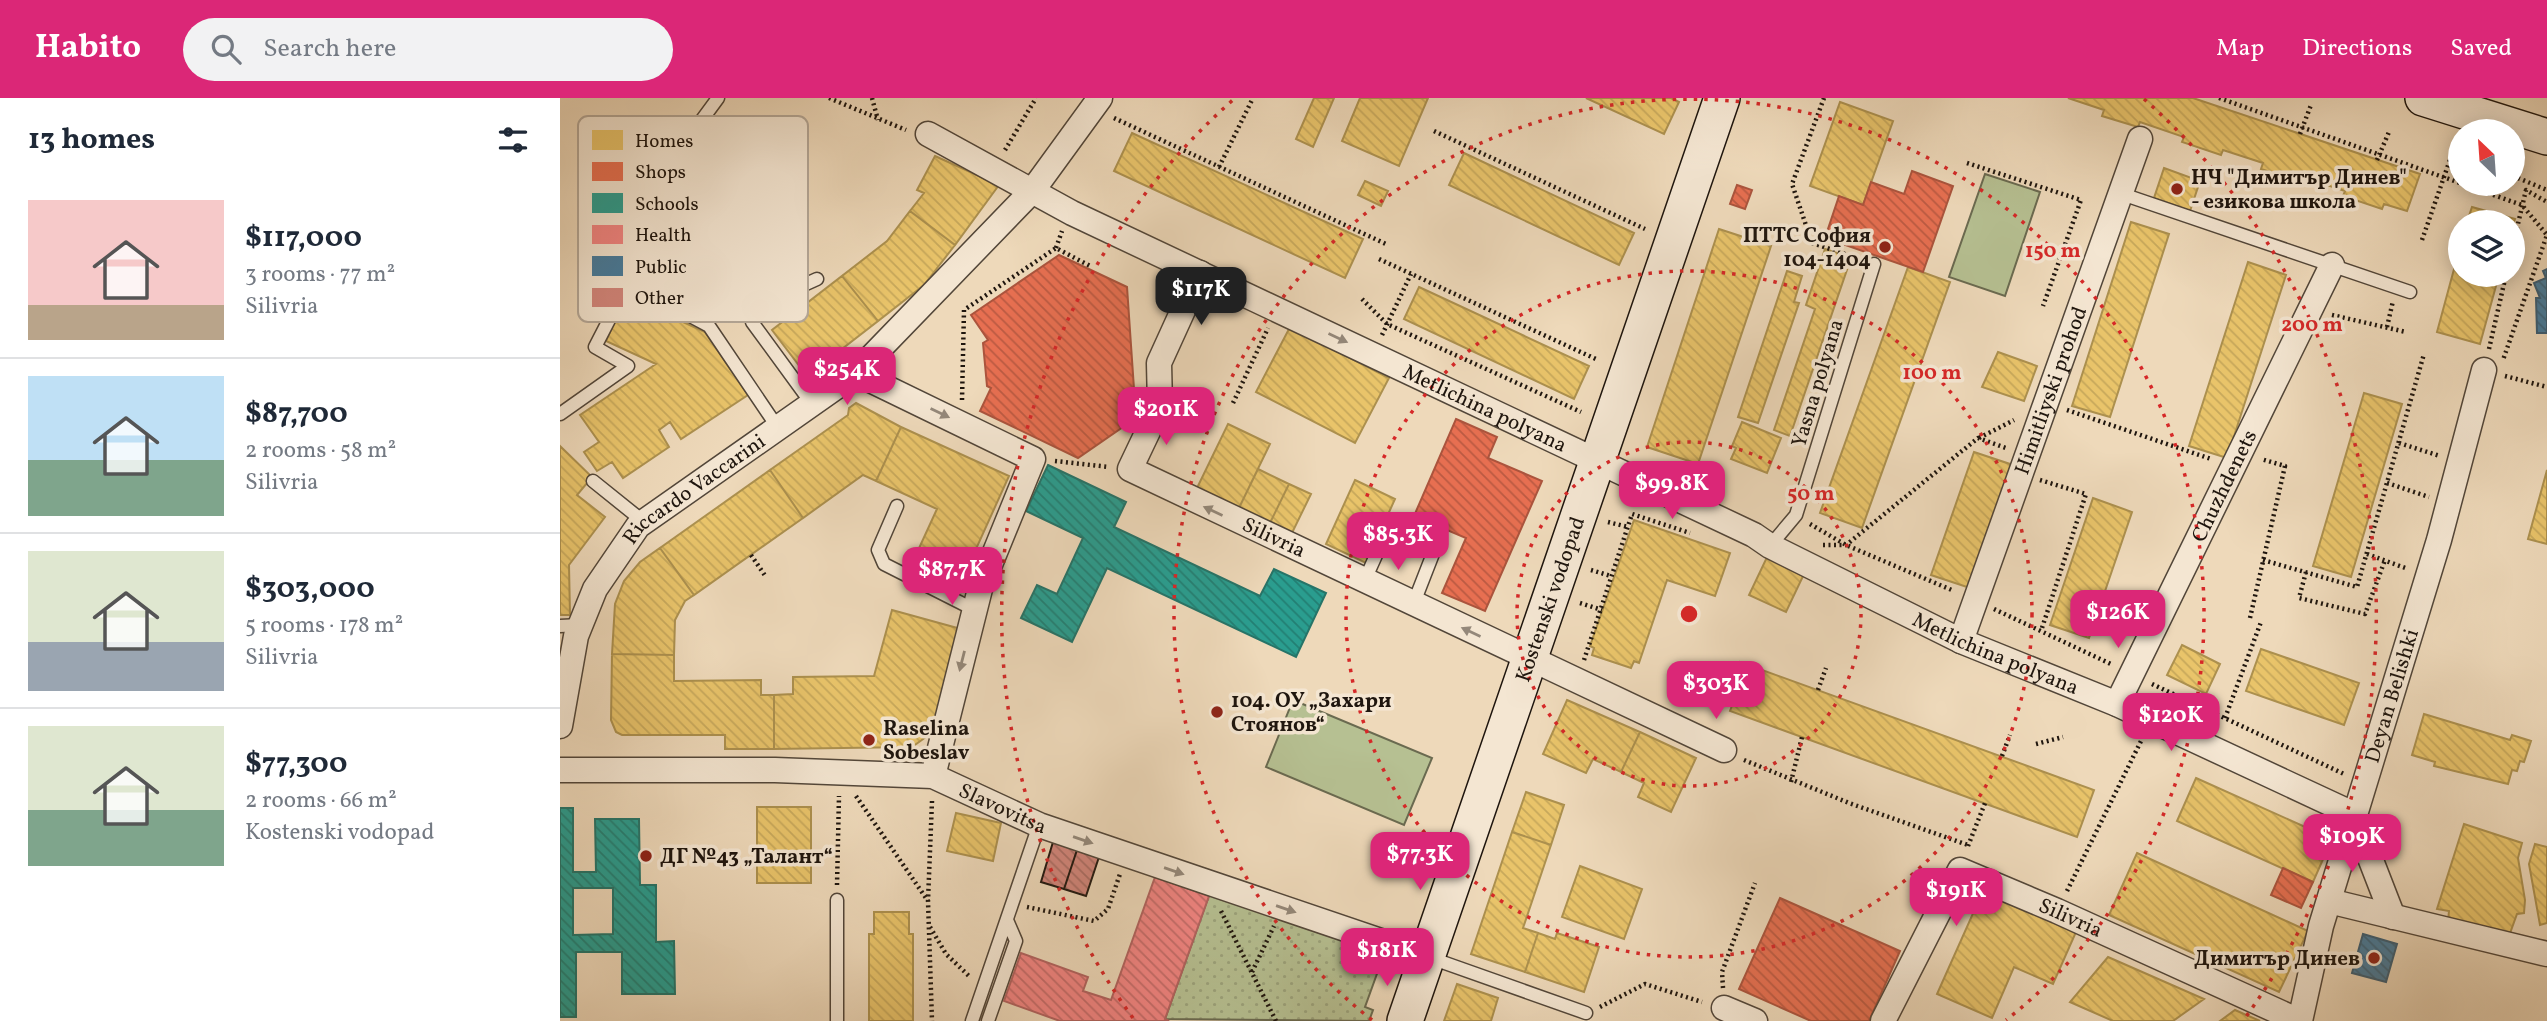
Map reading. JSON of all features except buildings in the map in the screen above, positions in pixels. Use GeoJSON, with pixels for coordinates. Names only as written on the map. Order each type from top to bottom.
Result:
{"type":"FeatureCollection","features":[{"type":"Feature","properties":{"kind":"street","name":"Kostenski vodopad"},"geometry":{"type":"LineString","coordinates":[[1405,1021],[1595,460],[1722,98]]}},
{"type":"Feature","properties":{"kind":"street"},"geometry":{"type":"LineString","coordinates":[[2436,102],[2485,98]]}},
{"type":"Feature","properties":{"kind":"street"},"geometry":{"type":"LineString","coordinates":[[2436,102],[2547,137]]}},
{"type":"Feature","properties":{"kind":"street","name":"Riccardo Vaccarini"},"geometry":{"type":"LineString","coordinates":[[560,726],[570,626],[638,526],[856,373],[1033,190],[1097,103]]}},
{"type":"Feature","properties":{"kind":"street","name":"Metlichina polyana"},"geometry":{"type":"LineString","coordinates":[[928,134],[1072,212],[1754,535],[1770,546],[1961,640],[2117,704],[2353,814]]}},
{"type":"Feature","properties":{"kind":"street","name":"Himitliyski prohod"},"geometry":{"type":"LineString","coordinates":[[1961,640],[2140,139]]}},
{"type":"Feature","properties":{"kind":"street","name":"Chuzhdenets"},"geometry":{"type":"LineString","coordinates":[[2117,704],[2332,265]]}},
{"type":"Feature","properties":{"kind":"street"},"geometry":{"type":"LineString","coordinates":[[1130,469],[1160,406],[1159,363],[1200,273]]}},
{"type":"Feature","properties":{"kind":"street","name":"Deyan Belishki"},"geometry":{"type":"LineString","coordinates":[[2300,1021],[2353,814],[2439,540],[2484,370]]}},
{"type":"Feature","properties":{"kind":"street"},"geometry":{"type":"LineString","coordinates":[[856,373],[1033,459],[980,589],[933,776]]}},
{"type":"Feature","properties":{"kind":"street","name":"Silivria"},"geometry":{"type":"LineString","coordinates":[[1130,469],[1724,750]]}},
{"type":"Feature","properties":{"kind":"street","name":"Slavovitsa"},"geometry":{"type":"LineString","coordinates":[[560,770],[933,776],[1039,825],[1428,957]]}},
{"type":"Feature","properties":{"kind":"street"},"geometry":{"type":"LineString","coordinates":[[2353,814],[2393,917]]}},
{"type":"Feature","properties":{"kind":"street"},"geometry":{"type":"LineString","coordinates":[[1883,1021],[1960,870]]}},
{"type":"Feature","properties":{"kind":"street","name":"Silivria"},"geometry":{"type":"LineString","coordinates":[[1960,870],[2300,1021]]}},
{"type":"Feature","properties":{"kind":"street"},"geometry":{"type":"LineString","coordinates":[[2329,901],[2547,954]]}},
{"type":"Feature","properties":{"kind":"street"},"geometry":{"type":"LineString","coordinates":[[1724,1008],[1755,1021]]}},
{"type":"Feature","properties":{"kind":"lane"},"geometry":{"type":"LineString","coordinates":[[705,116],[718,98]]}},
{"type":"Feature","properties":{"kind":"lane"},"geometry":{"type":"LineString","coordinates":[[2122,194],[2410,292]]}},
{"type":"Feature","properties":{"kind":"lane","name":"Yasna polyana"},"geometry":{"type":"LineString","coordinates":[[1770,546],[1796,515],[1874,264]]}},
{"type":"Feature","properties":{"kind":"lane"},"geometry":{"type":"LineString","coordinates":[[808,283],[817,279]]}},
{"type":"Feature","properties":{"kind":"lane"},"geometry":{"type":"LineString","coordinates":[[560,414],[628,366],[595,347],[608,322]]}},
{"type":"Feature","properties":{"kind":"lane"},"geometry":{"type":"LineString","coordinates":[[701,322],[709,326],[778,428]]}},
{"type":"Feature","properties":{"kind":"lane"},"geometry":{"type":"LineString","coordinates":[[752,322],[812,404]]}},
{"type":"Feature","properties":{"kind":"lane"},"geometry":{"type":"LineString","coordinates":[[593,481],[644,522]]}},
{"type":"Feature","properties":{"kind":"lane"},"geometry":{"type":"LineString","coordinates":[[898,506],[878,550],[884,564],[975,610]]}},
{"type":"Feature","properties":{"kind":"lane"},"geometry":{"type":"LineString","coordinates":[[1364,582],[1390,524],[1436,546],[1413,604]]}},
{"type":"Feature","properties":{"kind":"lane"},"geometry":{"type":"LineString","coordinates":[[972,1021],[1039,825]]}},
{"type":"Feature","properties":{"kind":"lane"},"geometry":{"type":"LineString","coordinates":[[837,900],[837,1021]]}},
{"type":"Feature","properties":{"kind":"lane"},"geometry":{"type":"LineString","coordinates":[[988,1021],[1016,941],[1007,920]]}},
{"type":"Feature","properties":{"kind":"lane"},"geometry":{"type":"LineString","coordinates":[[1428,957],[1586,1013]]}},
{"type":"Feature","properties":{"kind":"path"},"geometry":{"type":"LineString","coordinates":[[829,98],[900,129],[928,134]]}},
{"type":"Feature","properties":{"kind":"path"},"geometry":{"type":"LineString","coordinates":[[872,98],[878,120]]}},
{"type":"Feature","properties":{"kind":"path"},"geometry":{"type":"LineString","coordinates":[[994,169],[1036,98]]}},
{"type":"Feature","properties":{"kind":"path"},"geometry":{"type":"LineString","coordinates":[[1220,167],[1253,98]]}},
{"type":"Feature","properties":{"kind":"path"},"geometry":{"type":"LineString","coordinates":[[1824,98],[1792,184],[1812,243],[1874,264]]}},
{"type":"Feature","properties":{"kind":"path"},"geometry":{"type":"LineString","coordinates":[[2217,106],[2219,98],[2378,157],[2448,178]]}},
{"type":"Feature","properties":{"kind":"path"},"geometry":{"type":"LineString","coordinates":[[1097,103],[1220,167],[1386,244]]}},
{"type":"Feature","properties":{"kind":"path"},"geometry":{"type":"LineString","coordinates":[[2300,134],[2311,106]]}},
{"type":"Feature","properties":{"kind":"path"},"geometry":{"type":"LineString","coordinates":[[1434,131],[1645,229]]}},
{"type":"Feature","properties":{"kind":"path"},"geometry":{"type":"LineString","coordinates":[[2378,157],[2389,132]]}},
{"type":"Feature","properties":{"kind":"path"},"geometry":{"type":"LineString","coordinates":[[1967,163],[2081,200],[2043,306]]}},
{"type":"Feature","properties":{"kind":"path"},"geometry":{"type":"LineString","coordinates":[[2422,240],[2448,166]]}},
{"type":"Feature","properties":{"kind":"path"},"geometry":{"type":"LineString","coordinates":[[2525,181],[2547,190]]}},
{"type":"Feature","properties":{"kind":"path"},"geometry":{"type":"LineString","coordinates":[[2521,210],[2526,190],[2547,202]]}},
{"type":"Feature","properties":{"kind":"path"},"geometry":{"type":"LineString","coordinates":[[2484,370],[2506,359],[2547,235],[2522,205],[2497,196]]}},
{"type":"Feature","properties":{"kind":"path"},"geometry":{"type":"LineString","coordinates":[[952,419],[963,399],[961,331],[964,310],[1056,248],[1092,267]]}},
{"type":"Feature","properties":{"kind":"path"},"geometry":{"type":"LineString","coordinates":[[1379,259],[1598,359]]}},
{"type":"Feature","properties":{"kind":"path"},"geometry":{"type":"LineString","coordinates":[[1387,324],[1410,274]]}},
{"type":"Feature","properties":{"kind":"path"},"geometry":{"type":"LineString","coordinates":[[2386,327],[2392,312],[2395,286]]}},
{"type":"Feature","properties":{"kind":"path"},"geometry":{"type":"LineString","coordinates":[[2484,370],[2503,287]]}},
{"type":"Feature","properties":{"kind":"path"},"geometry":{"type":"LineString","coordinates":[[1362,299],[1387,324],[1581,412]]}},
{"type":"Feature","properties":{"kind":"path"},"geometry":{"type":"LineString","coordinates":[[1233,403],[1276,309]]}},
{"type":"Feature","properties":{"kind":"path"},"geometry":{"type":"LineString","coordinates":[[2309,310],[2406,332]]}},
{"type":"Feature","properties":{"kind":"path"},"geometry":{"type":"LineString","coordinates":[[2263,560],[2357,587],[2424,354]]}},
{"type":"Feature","properties":{"kind":"path"},"geometry":{"type":"LineString","coordinates":[[2484,370],[2547,387]]}},
{"type":"Feature","properties":{"kind":"path"},"geometry":{"type":"LineString","coordinates":[[2046,403],[2236,459],[2286,466],[2250,618]]}},
{"type":"Feature","properties":{"kind":"path"},"geometry":{"type":"LineString","coordinates":[[1821,545],[1846,545],[1978,438],[2086,494],[2041,631]]}},
{"type":"Feature","properties":{"kind":"path"},"geometry":{"type":"LineString","coordinates":[[2399,442],[2445,458]]}},
{"type":"Feature","properties":{"kind":"path"},"geometry":{"type":"LineString","coordinates":[[1033,459],[1130,469]]}},
{"type":"Feature","properties":{"kind":"path"},"geometry":{"type":"LineString","coordinates":[[2387,483],[2433,498]]}},
{"type":"Feature","properties":{"kind":"path"},"geometry":{"type":"LineString","coordinates":[[1595,664],[1583,660],[1632,514],[1696,535]]}},
{"type":"Feature","properties":{"kind":"path"},"geometry":{"type":"LineString","coordinates":[[1796,515],[1846,545],[1976,600],[2363,783]]}},
{"type":"Feature","properties":{"kind":"path"},"geometry":{"type":"LineString","coordinates":[[1608,522],[1628,527]]}},
{"type":"Feature","properties":{"kind":"path"},"geometry":{"type":"LineString","coordinates":[[2367,554],[2412,570]]}},
{"type":"Feature","properties":{"kind":"path"},"geometry":{"type":"LineString","coordinates":[[751,555],[766,577]]}},
{"type":"Feature","properties":{"kind":"path"},"geometry":{"type":"LineString","coordinates":[[2306,572],[2299,598],[2365,614],[2385,560]]}},
{"type":"Feature","properties":{"kind":"path"},"geometry":{"type":"LineString","coordinates":[[1591,570],[1611,576]]}},
{"type":"Feature","properties":{"kind":"path"},"geometry":{"type":"LineString","coordinates":[[1583,604],[1601,610]]}},
{"type":"Feature","properties":{"kind":"path"},"geometry":{"type":"LineString","coordinates":[[2225,718],[2261,622]]}},
{"type":"Feature","properties":{"kind":"path"},"geometry":{"type":"LineString","coordinates":[[1818,690],[1826,668]]}},
{"type":"Feature","properties":{"kind":"path"},"geometry":{"type":"LineString","coordinates":[[2057,911],[2152,720]]}},
{"type":"Feature","properties":{"kind":"path"},"geometry":{"type":"LineString","coordinates":[[2002,756],[2010,734]]}},
{"type":"Feature","properties":{"kind":"path"},"geometry":{"type":"LineString","coordinates":[[1791,782],[1802,737]]}},
{"type":"Feature","properties":{"kind":"path"},"geometry":{"type":"LineString","coordinates":[[2036,744],[2063,737]]}},
{"type":"Feature","properties":{"kind":"path"},"geometry":{"type":"LineString","coordinates":[[1751,764],[1791,782],[1811,786],[1849,803],[1968,845]]}},
{"type":"Feature","properties":{"kind":"path"},"geometry":{"type":"LineString","coordinates":[[839,773],[928,901]]}},
{"type":"Feature","properties":{"kind":"path"},"geometry":{"type":"LineString","coordinates":[[837,900],[839,773]]}},
{"type":"Feature","properties":{"kind":"path"},"geometry":{"type":"LineString","coordinates":[[932,1021],[928,901],[933,776]]}},
{"type":"Feature","properties":{"kind":"path"},"geometry":{"type":"LineString","coordinates":[[1960,870],[1984,803]]}},
{"type":"Feature","properties":{"kind":"path"},"geometry":{"type":"LineString","coordinates":[[1012,904],[1088,920],[1100,918],[1108,909],[1127,855]]}},
{"type":"Feature","properties":{"kind":"path"},"geometry":{"type":"LineString","coordinates":[[1206,882],[1276,1021]]}},
{"type":"Feature","properties":{"kind":"path"},"geometry":{"type":"LineString","coordinates":[[1586,1013],[1645,984],[1724,1008],[1722,972],[1755,883]]}},
{"type":"Feature","properties":{"kind":"path"},"geometry":{"type":"LineString","coordinates":[[1252,972],[1279,916]]}},
{"type":"Feature","properties":{"kind":"path"},"geometry":{"type":"LineString","coordinates":[[929,926],[946,954],[983,989]]}},
{"type":"Feature","properties":{"kind":"green space"},"geometry":{"type":"Polygon","coordinates":[[[1985,174],[2040,192],[2005,296],[1949,277],[1985,174]]]}},
{"type":"Feature","properties":{"kind":"green space"},"geometry":{"type":"Polygon","coordinates":[[[1293,700],[1432,758],[1404,825],[1266,767],[1293,700]]]}},
{"type":"Feature","properties":{"kind":"green space"},"geometry":{"type":"Polygon","coordinates":[[[1212,887],[1393,954],[1386,974],[1378,971],[1365,1007],[1373,1010],[1369,1021],[1165,1019],[1212,887]]]}},
{"type":"Feature","properties":{"kind":"place","name":"НЧ \"Димитър Динев\" - езикова школа"},"geometry":{"type":"Point","coordinates":[2177,189]}},
{"type":"Feature","properties":{"kind":"place","name":"ПТТС София 104-1404"},"geometry":{"type":"Point","coordinates":[1885,247]}},
{"type":"Feature","properties":{"kind":"place","name":"104. ОУ „Захари Стоянов“"},"geometry":{"type":"Point","coordinates":[1217,712]}},
{"type":"Feature","properties":{"kind":"place","name":"Raselina Sobeslav"},"geometry":{"type":"Point","coordinates":[869,740]}},
{"type":"Feature","properties":{"kind":"place","name":"ДГ №43 „Талант“"},"geometry":{"type":"Point","coordinates":[646,856]}},
{"type":"Feature","properties":{"kind":"place","name":"Димитър Динев"},"geometry":{"type":"Point","coordinates":[2374,958]}}]}
